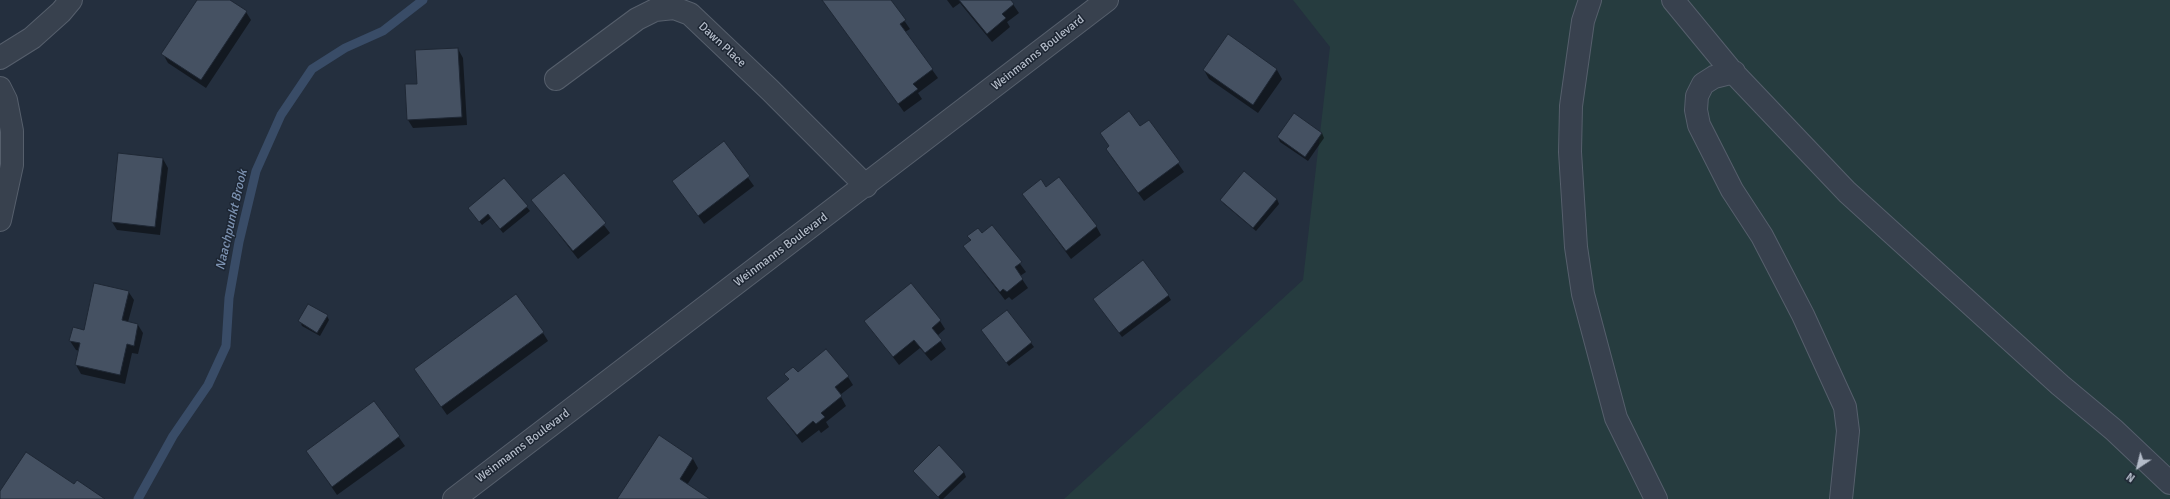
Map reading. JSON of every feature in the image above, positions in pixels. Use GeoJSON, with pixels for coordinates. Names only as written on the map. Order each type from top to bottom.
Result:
{"type":"FeatureCollection","features":[{"type":"Feature","properties":{"kind":"street"},"geometry":{"type":"LineString","coordinates":[[0,58],[32,38],[61,12],[71,0]]}},
{"type":"Feature","properties":{"kind":"street","name":"Weinmanns Boulevard"},"geometry":{"type":"LineString","coordinates":[[468,496],[1107,0]]}},
{"type":"Feature","properties":{"kind":"street"},"geometry":{"type":"LineString","coordinates":[[1590,0],[1583,21],[1571,106],[1570,152],[1576,247],[1583,294],[1616,418],[1656,499]]}},
{"type":"Feature","properties":{"kind":"street"},"geometry":{"type":"LineString","coordinates":[[1673,0],[1734,72],[1847,192],[2060,385],[2119,435],[2170,483]]}},
{"type":"Feature","properties":{"kind":"street","name":"Dawn Place"},"geometry":{"type":"LineString","coordinates":[[556,79],[637,19],[655,10],[674,8],[690,14],[770,90],[866,186]]}},
{"type":"Feature","properties":{"kind":"street"},"geometry":{"type":"LineString","coordinates":[[1734,72],[1714,77],[1702,84],[1697,96],[1699,124],[1732,190],[1762,236],[1803,315],[1845,407],[1848,430],[1841,499]]}},
{"type":"Feature","properties":{"kind":"street"},"geometry":{"type":"LineString","coordinates":[[0,88],[6,100],[12,131],[12,165],[0,220]]}},
{"type":"Feature","properties":{"kind":"green space"},"geometry":{"type":"Polygon","coordinates":[[[1293,0],[2170,0],[2170,499],[1064,499],[1303,280],[1330,47],[1293,0]]]}},
{"type":"Feature","properties":{"kind":"building"},"geometry":{"type":"Polygon","coordinates":[[[197,0],[230,0],[247,11],[201,80],[161,54],[197,0]]]}},
{"type":"Feature","properties":{"kind":"building"},"geometry":{"type":"Polygon","coordinates":[[[822,0],[891,0],[906,20],[900,24],[933,69],[913,84],[918,89],[898,104],[822,0]]]}},
{"type":"Feature","properties":{"kind":"building"},"geometry":{"type":"Polygon","coordinates":[[[959,0],[1011,0],[1014,4],[1002,14],[1006,18],[987,34],[959,0]]]}},
{"type":"Feature","properties":{"kind":"building"},"geometry":{"type":"Polygon","coordinates":[[[1228,34],[1277,69],[1253,105],[1203,70],[1228,34]]]}},
{"type":"Feature","properties":{"kind":"building"},"geometry":{"type":"Polygon","coordinates":[[[458,48],[462,117],[407,120],[405,84],[417,84],[415,50],[458,48]]]}},
{"type":"Feature","properties":{"kind":"building"},"geometry":{"type":"Polygon","coordinates":[[[1129,111],[1140,126],[1149,120],[1180,162],[1138,193],[1106,149],[1109,146],[1100,133],[1129,111]]]}},
{"type":"Feature","properties":{"kind":"building"},"geometry":{"type":"Polygon","coordinates":[[[1294,113],[1322,133],[1305,157],[1277,137],[1294,113]]]}},
{"type":"Feature","properties":{"kind":"building"},"geometry":{"type":"Polygon","coordinates":[[[724,141],[750,176],[698,216],[672,181],[724,141]]]}},
{"type":"Feature","properties":{"kind":"building"},"geometry":{"type":"Polygon","coordinates":[[[118,153],[163,158],[155,227],[111,222],[118,153]]]}},
{"type":"Feature","properties":{"kind":"building"},"geometry":{"type":"Polygon","coordinates":[[[1244,171],[1277,199],[1253,228],[1220,200],[1244,171]]]}},
{"type":"Feature","properties":{"kind":"building"},"geometry":{"type":"Polygon","coordinates":[[[564,173],[606,223],[573,251],[531,200],[564,173]]]}},
{"type":"Feature","properties":{"kind":"building"},"geometry":{"type":"Polygon","coordinates":[[[1059,177],[1097,226],[1066,251],[1022,194],[1041,179],[1046,187],[1059,177]]]}},
{"type":"Feature","properties":{"kind":"building"},"geometry":{"type":"Polygon","coordinates":[[[504,178],[528,206],[500,229],[488,214],[479,222],[468,208],[504,178]]]}},
{"type":"Feature","properties":{"kind":"building"},"geometry":{"type":"Polygon","coordinates":[[[992,225],[1022,262],[1015,267],[1023,279],[1007,292],[1003,289],[1000,292],[963,246],[971,240],[967,236],[978,228],[982,233],[992,225]]]}},
{"type":"Feature","properties":{"kind":"building"},"geometry":{"type":"Polygon","coordinates":[[[1143,260],[1169,295],[1119,333],[1093,299],[1143,260]]]}},
{"type":"Feature","properties":{"kind":"building"},"geometry":{"type":"Polygon","coordinates":[[[94,283],[129,291],[122,320],[138,324],[134,346],[127,344],[120,375],[75,365],[80,343],[69,341],[73,327],[84,330],[94,283]]]}},
{"type":"Feature","properties":{"kind":"building"},"geometry":{"type":"Polygon","coordinates":[[[911,283],[941,320],[932,328],[942,340],[925,353],[914,340],[893,357],[864,321],[911,283]]]}},
{"type":"Feature","properties":{"kind":"building"},"geometry":{"type":"Polygon","coordinates":[[[516,294],[544,332],[441,407],[414,369],[516,294]]]}},
{"type":"Feature","properties":{"kind":"building"},"geometry":{"type":"Polygon","coordinates":[[[308,304],[328,315],[317,333],[298,321],[308,304]]]}},
{"type":"Feature","properties":{"kind":"building"},"geometry":{"type":"Polygon","coordinates":[[[1007,310],[1032,342],[1006,363],[981,330],[1007,310]]]}},
{"type":"Feature","properties":{"kind":"building"},"geometry":{"type":"Polygon","coordinates":[[[826,349],[849,376],[835,387],[842,396],[821,413],[825,417],[816,424],[813,421],[797,435],[766,398],[789,379],[784,374],[793,367],[798,372],[826,349]]]}},
{"type":"Feature","properties":{"kind":"building"},"geometry":{"type":"Polygon","coordinates":[[[374,401],[400,436],[332,487],[306,451],[374,401]]]}},
{"type":"Feature","properties":{"kind":"building"},"geometry":{"type":"Polygon","coordinates":[[[659,435],[693,458],[680,479],[710,499],[617,499],[659,435]]]}},
{"type":"Feature","properties":{"kind":"building"},"geometry":{"type":"Polygon","coordinates":[[[939,445],[964,472],[938,497],[913,471],[939,445]]]}},
{"type":"Feature","properties":{"kind":"building"},"geometry":{"type":"Polygon","coordinates":[[[26,452],[74,484],[77,480],[105,499],[0,499],[0,491],[26,452]]]}},
{"type":"Feature","properties":{"kind":"waterway","name":"Naachpunkt Brook"},"geometry":{"type":"LineString","coordinates":[[138,499],[173,436],[208,385],[226,346],[229,298],[239,242],[256,171],[281,115],[312,69],[345,48],[383,31],[423,0]]}}]}
